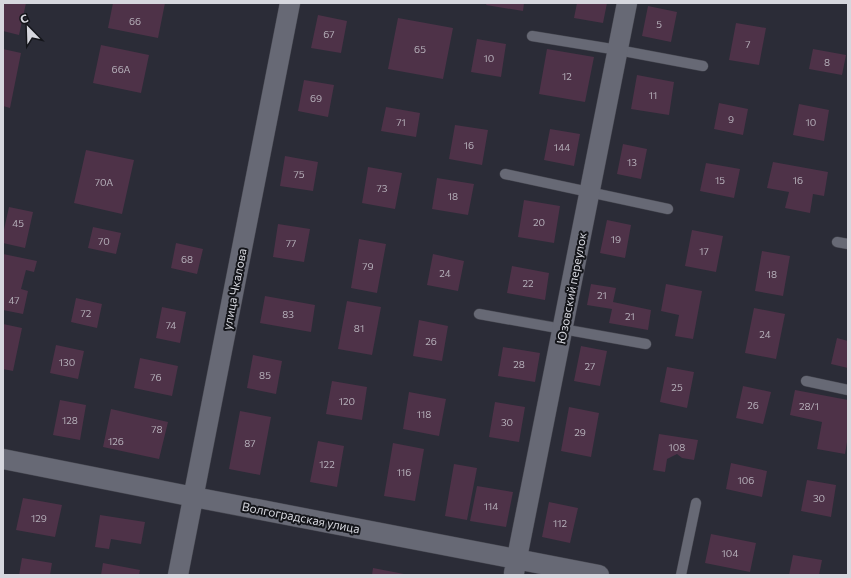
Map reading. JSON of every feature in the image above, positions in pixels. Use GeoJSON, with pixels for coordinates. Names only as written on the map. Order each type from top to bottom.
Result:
{"type":"FeatureCollection","features":[{"type":"Feature","properties":{"kind":"street","name":"улица Чкалова"},"geometry":{"type":"LineString","coordinates":[[178,575],[290,3]]}},
{"type":"Feature","properties":{"kind":"street","name":"Юзовский переулок"},"geometry":{"type":"LineString","coordinates":[[515,569],[627,3]]}},
{"type":"Feature","properties":{"kind":"street","name":"Волгоградская улица"},"geometry":{"type":"LineString","coordinates":[[3,459],[194,497],[515,569],[600,575]]}},
{"type":"Feature","properties":{"kind":"lane"},"geometry":{"type":"LineString","coordinates":[[532,36],[703,66]]}},
{"type":"Feature","properties":{"kind":"lane"},"geometry":{"type":"LineString","coordinates":[[505,174],[668,210]]}},
{"type":"Feature","properties":{"kind":"lane"},"geometry":{"type":"LineString","coordinates":[[837,242],[848,244]]}},
{"type":"Feature","properties":{"kind":"lane"},"geometry":{"type":"LineString","coordinates":[[479,314],[646,344]]}},
{"type":"Feature","properties":{"kind":"lane"},"geometry":{"type":"LineString","coordinates":[[806,381],[848,390]]}},
{"type":"Feature","properties":{"kind":"lane"},"geometry":{"type":"LineString","coordinates":[[681,575],[696,503]]}},
{"type":"Feature","properties":{"kind":"building"},"geometry":{"type":"Polygon","coordinates":[[[3,3],[26,3],[19,35],[3,31],[3,3]]]}},
{"type":"Feature","properties":{"kind":"building"},"geometry":{"type":"Polygon","coordinates":[[[113,3],[165,3],[158,38],[108,28],[113,3]]]}},
{"type":"Feature","properties":{"kind":"building"},"geometry":{"type":"Polygon","coordinates":[[[487,3],[524,3],[523,11],[486,5],[487,3]]]}},
{"type":"Feature","properties":{"kind":"building"},"geometry":{"type":"Polygon","coordinates":[[[577,3],[607,3],[603,23],[574,18],[577,3]]]}},
{"type":"Feature","properties":{"kind":"building"},"geometry":{"type":"Polygon","coordinates":[[[648,6],[677,12],[671,42],[642,36],[648,6]]]}},
{"type":"Feature","properties":{"kind":"building"},"geometry":{"type":"Polygon","coordinates":[[[318,15],[347,21],[341,53],[311,48],[318,15]]]}},
{"type":"Feature","properties":{"kind":"building"},"geometry":{"type":"Polygon","coordinates":[[[398,18],[453,28],[443,79],[388,69],[398,18]]]}},
{"type":"Feature","properties":{"kind":"building"},"geometry":{"type":"Polygon","coordinates":[[[736,23],[766,28],[759,65],[729,60],[736,23]]]}},
{"type":"Feature","properties":{"kind":"building"},"geometry":{"type":"Polygon","coordinates":[[[477,39],[506,44],[501,77],[471,72],[477,39]]]}},
{"type":"Feature","properties":{"kind":"building"},"geometry":{"type":"Polygon","coordinates":[[[101,45],[149,55],[141,93],[93,83],[101,45]]]}},
{"type":"Feature","properties":{"kind":"building"},"geometry":{"type":"Polygon","coordinates":[[[3,49],[21,53],[10,108],[3,106],[3,49]]]}},
{"type":"Feature","properties":{"kind":"building"},"geometry":{"type":"Polygon","coordinates":[[[547,49],[594,57],[585,102],[539,94],[547,49]]]}},
{"type":"Feature","properties":{"kind":"building"},"geometry":{"type":"Polygon","coordinates":[[[813,49],[846,55],[842,75],[809,69],[813,49]]]}},
{"type":"Feature","properties":{"kind":"building"},"geometry":{"type":"Polygon","coordinates":[[[637,75],[674,82],[669,115],[631,109],[637,75]]]}},
{"type":"Feature","properties":{"kind":"building"},"geometry":{"type":"Polygon","coordinates":[[[304,80],[334,85],[328,117],[298,111],[304,80]]]}},
{"type":"Feature","properties":{"kind":"building"},"geometry":{"type":"Polygon","coordinates":[[[719,103],[748,109],[743,135],[714,129],[719,103]]]}},
{"type":"Feature","properties":{"kind":"building"},"geometry":{"type":"Polygon","coordinates":[[[799,104],[829,110],[824,141],[793,135],[799,104]]]}},
{"type":"Feature","properties":{"kind":"building"},"geometry":{"type":"Polygon","coordinates":[[[386,107],[420,113],[416,137],[381,131],[386,107]]]}},
{"type":"Feature","properties":{"kind":"building"},"geometry":{"type":"Polygon","coordinates":[[[455,125],[488,130],[482,165],[449,159],[455,125]]]}},
{"type":"Feature","properties":{"kind":"building"},"geometry":{"type":"Polygon","coordinates":[[[550,129],[580,134],[574,166],[544,160],[550,129]]]}},
{"type":"Feature","properties":{"kind":"building"},"geometry":{"type":"Polygon","coordinates":[[[623,144],[647,149],[641,179],[617,174],[623,144]]]}},
{"type":"Feature","properties":{"kind":"building"},"geometry":{"type":"Polygon","coordinates":[[[86,150],[134,160],[122,214],[74,203],[86,150]]]}},
{"type":"Feature","properties":{"kind":"building"},"geometry":{"type":"Polygon","coordinates":[[[285,156],[318,162],[313,191],[280,186],[285,156]]]}},
{"type":"Feature","properties":{"kind":"building"},"geometry":{"type":"Polygon","coordinates":[[[773,162],[828,172],[824,196],[813,194],[810,213],[785,208],[789,192],[767,188],[773,162]]]}},
{"type":"Feature","properties":{"kind":"building"},"geometry":{"type":"Polygon","coordinates":[[[706,163],[740,169],[734,198],[700,191],[706,163]]]}},
{"type":"Feature","properties":{"kind":"building"},"geometry":{"type":"Polygon","coordinates":[[[368,167],[402,173],[395,209],[362,203],[368,167]]]}},
{"type":"Feature","properties":{"kind":"building"},"geometry":{"type":"Polygon","coordinates":[[[437,178],[474,184],[468,215],[432,209],[437,178]]]}},
{"type":"Feature","properties":{"kind":"building"},"geometry":{"type":"Polygon","coordinates":[[[524,200],[560,206],[554,243],[518,237],[524,200]]]}},
{"type":"Feature","properties":{"kind":"building"},"geometry":{"type":"Polygon","coordinates":[[[9,207],[33,212],[25,248],[3,243],[3,234],[9,207]]]}},
{"type":"Feature","properties":{"kind":"building"},"geometry":{"type":"Polygon","coordinates":[[[607,220],[631,225],[625,258],[600,253],[607,220]]]}},
{"type":"Feature","properties":{"kind":"building"},"geometry":{"type":"Polygon","coordinates":[[[278,224],[310,229],[304,262],[273,257],[278,224]]]}},
{"type":"Feature","properties":{"kind":"building"},"geometry":{"type":"Polygon","coordinates":[[[93,227],[121,233],[116,254],[88,248],[93,227]]]}},
{"type":"Feature","properties":{"kind":"building"},"geometry":{"type":"Polygon","coordinates":[[[692,230],[723,236],[716,272],[685,266],[692,230]]]}},
{"type":"Feature","properties":{"kind":"building"},"geometry":{"type":"Polygon","coordinates":[[[359,239],[386,244],[377,293],[351,288],[359,239]]]}},
{"type":"Feature","properties":{"kind":"building"},"geometry":{"type":"Polygon","coordinates":[[[176,243],[203,249],[197,274],[171,268],[176,243]]]}},
{"type":"Feature","properties":{"kind":"building"},"geometry":{"type":"Polygon","coordinates":[[[762,251],[790,256],[783,296],[755,291],[762,251]]]}},
{"type":"Feature","properties":{"kind":"building"},"geometry":{"type":"Polygon","coordinates":[[[3,254],[37,261],[34,272],[26,270],[21,289],[28,291],[23,314],[3,310],[3,254]]]}},
{"type":"Feature","properties":{"kind":"building"},"geometry":{"type":"Polygon","coordinates":[[[433,254],[464,261],[458,291],[427,285],[433,254]]]}},
{"type":"Feature","properties":{"kind":"building"},"geometry":{"type":"Polygon","coordinates":[[[512,266],[549,273],[545,300],[507,293],[512,266]]]}},
{"type":"Feature","properties":{"kind":"building"},"geometry":{"type":"Polygon","coordinates":[[[591,284],[616,288],[613,302],[651,310],[648,330],[609,323],[612,309],[587,305],[591,284]]]}},
{"type":"Feature","properties":{"kind":"building"},"geometry":{"type":"Polygon","coordinates":[[[666,284],[702,291],[693,339],[675,336],[679,315],[661,311],[666,284]]]}},
{"type":"Feature","properties":{"kind":"building"},"geometry":{"type":"Polygon","coordinates":[[[265,296],[315,305],[311,332],[260,323],[265,296]]]}},
{"type":"Feature","properties":{"kind":"building"},"geometry":{"type":"Polygon","coordinates":[[[76,298],[102,304],[97,328],[71,322],[76,298]]]}},
{"type":"Feature","properties":{"kind":"building"},"geometry":{"type":"Polygon","coordinates":[[[347,301],[381,307],[372,355],[338,349],[347,301]]]}},
{"type":"Feature","properties":{"kind":"building"},"geometry":{"type":"Polygon","coordinates":[[[162,307],[186,312],[180,343],[156,338],[162,307]]]}},
{"type":"Feature","properties":{"kind":"building"},"geometry":{"type":"Polygon","coordinates":[[[754,308],[785,314],[776,359],[745,353],[754,308]]]}},
{"type":"Feature","properties":{"kind":"building"},"geometry":{"type":"Polygon","coordinates":[[[419,320],[448,326],[442,361],[413,356],[419,320]]]}},
{"type":"Feature","properties":{"kind":"building"},"geometry":{"type":"Polygon","coordinates":[[[3,324],[22,328],[13,371],[3,369],[3,324]]]}},
{"type":"Feature","properties":{"kind":"building"},"geometry":{"type":"Polygon","coordinates":[[[837,338],[848,341],[848,368],[831,364],[837,338]]]}},
{"type":"Feature","properties":{"kind":"building"},"geometry":{"type":"Polygon","coordinates":[[[56,345],[84,351],[78,379],[50,373],[56,345]]]}},
{"type":"Feature","properties":{"kind":"building"},"geometry":{"type":"Polygon","coordinates":[[[581,346],[607,351],[600,386],[574,381],[581,346]]]}},
{"type":"Feature","properties":{"kind":"building"},"geometry":{"type":"Polygon","coordinates":[[[503,347],[540,353],[535,382],[498,376],[503,347]]]}},
{"type":"Feature","properties":{"kind":"building"},"geometry":{"type":"Polygon","coordinates":[[[253,355],[282,361],[276,394],[247,388],[253,355]]]}},
{"type":"Feature","properties":{"kind":"building"},"geometry":{"type":"Polygon","coordinates":[[[140,358],[178,366],[172,396],[134,388],[140,358]]]}},
{"type":"Feature","properties":{"kind":"building"},"geometry":{"type":"Polygon","coordinates":[[[667,367],[694,372],[687,408],[660,402],[667,367]]]}},
{"type":"Feature","properties":{"kind":"building"},"geometry":{"type":"Polygon","coordinates":[[[332,381],[367,387],[362,420],[326,414],[332,381]]]}},
{"type":"Feature","properties":{"kind":"building"},"geometry":{"type":"Polygon","coordinates":[[[743,386],[771,392],[763,424],[736,418],[743,386]]]}},
{"type":"Feature","properties":{"kind":"building"},"geometry":{"type":"Polygon","coordinates":[[[795,390],[848,400],[848,436],[845,454],[817,449],[822,422],[790,415],[795,390]]]}},
{"type":"Feature","properties":{"kind":"building"},"geometry":{"type":"Polygon","coordinates":[[[409,392],[446,399],[439,436],[403,429],[409,392]]]}},
{"type":"Feature","properties":{"kind":"building"},"geometry":{"type":"Polygon","coordinates":[[[60,400],[86,405],[80,440],[53,435],[60,400]]]}},
{"type":"Feature","properties":{"kind":"building"},"geometry":{"type":"Polygon","coordinates":[[[495,402],[525,407],[519,442],[489,437],[495,402]]]}},
{"type":"Feature","properties":{"kind":"building"},"geometry":{"type":"Polygon","coordinates":[[[569,407],[599,413],[591,457],[561,451],[569,407]]]}},
{"type":"Feature","properties":{"kind":"building"},"geometry":{"type":"Polygon","coordinates":[[[111,409],[168,422],[159,459],[103,447],[111,409]]]}},
{"type":"Feature","properties":{"kind":"building"},"geometry":{"type":"Polygon","coordinates":[[[240,411],[271,417],[260,475],[229,469],[240,411]]]}},
{"type":"Feature","properties":{"kind":"building"},"geometry":{"type":"Polygon","coordinates":[[[659,434],[698,440],[694,460],[682,458],[677,454],[667,459],[665,472],[653,470],[659,434]]]}},
{"type":"Feature","properties":{"kind":"building"},"geometry":{"type":"Polygon","coordinates":[[[318,441],[344,446],[337,487],[310,482],[318,441]]]}},
{"type":"Feature","properties":{"kind":"building"},"geometry":{"type":"Polygon","coordinates":[[[393,443],[424,449],[415,501],[384,496],[393,443]]]}},
{"type":"Feature","properties":{"kind":"building"},"geometry":{"type":"Polygon","coordinates":[[[731,463],[767,471],[762,497],[726,489],[731,463]]]}},
{"type":"Feature","properties":{"kind":"building"},"geometry":{"type":"Polygon","coordinates":[[[454,464],[477,468],[467,520],[445,516],[454,464]]]}},
{"type":"Feature","properties":{"kind":"building"},"geometry":{"type":"Polygon","coordinates":[[[807,480],[836,485],[831,517],[801,511],[807,480]]]}},
{"type":"Feature","properties":{"kind":"building"},"geometry":{"type":"Polygon","coordinates":[[[477,486],[513,492],[506,527],[470,521],[477,486]]]}},
{"type":"Feature","properties":{"kind":"building"},"geometry":{"type":"Polygon","coordinates":[[[23,498],[62,505],[55,537],[16,530],[23,498]]]}},
{"type":"Feature","properties":{"kind":"building"},"geometry":{"type":"Polygon","coordinates":[[[549,502],[578,508],[570,543],[542,537],[549,502]]]}},
{"type":"Feature","properties":{"kind":"building"},"geometry":{"type":"Polygon","coordinates":[[[100,515],[145,522],[141,544],[111,539],[109,549],[95,547],[100,515]]]}},
{"type":"Feature","properties":{"kind":"building"},"geometry":{"type":"Polygon","coordinates":[[[711,534],[756,543],[750,572],[705,563],[711,534]]]}},
{"type":"Feature","properties":{"kind":"building"},"geometry":{"type":"Polygon","coordinates":[[[793,555],[822,560],[819,575],[789,575],[793,555]]]}},
{"type":"Feature","properties":{"kind":"building"},"geometry":{"type":"Polygon","coordinates":[[[22,558],[52,563],[50,575],[19,575],[22,558]]]}},
{"type":"Feature","properties":{"kind":"building"},"geometry":{"type":"Polygon","coordinates":[[[103,563],[140,570],[139,575],[101,575],[103,563]]]}},
{"type":"Feature","properties":{"kind":"building"},"geometry":{"type":"Polygon","coordinates":[[[373,568],[404,574],[404,575],[372,575],[373,568]]]}}]}
